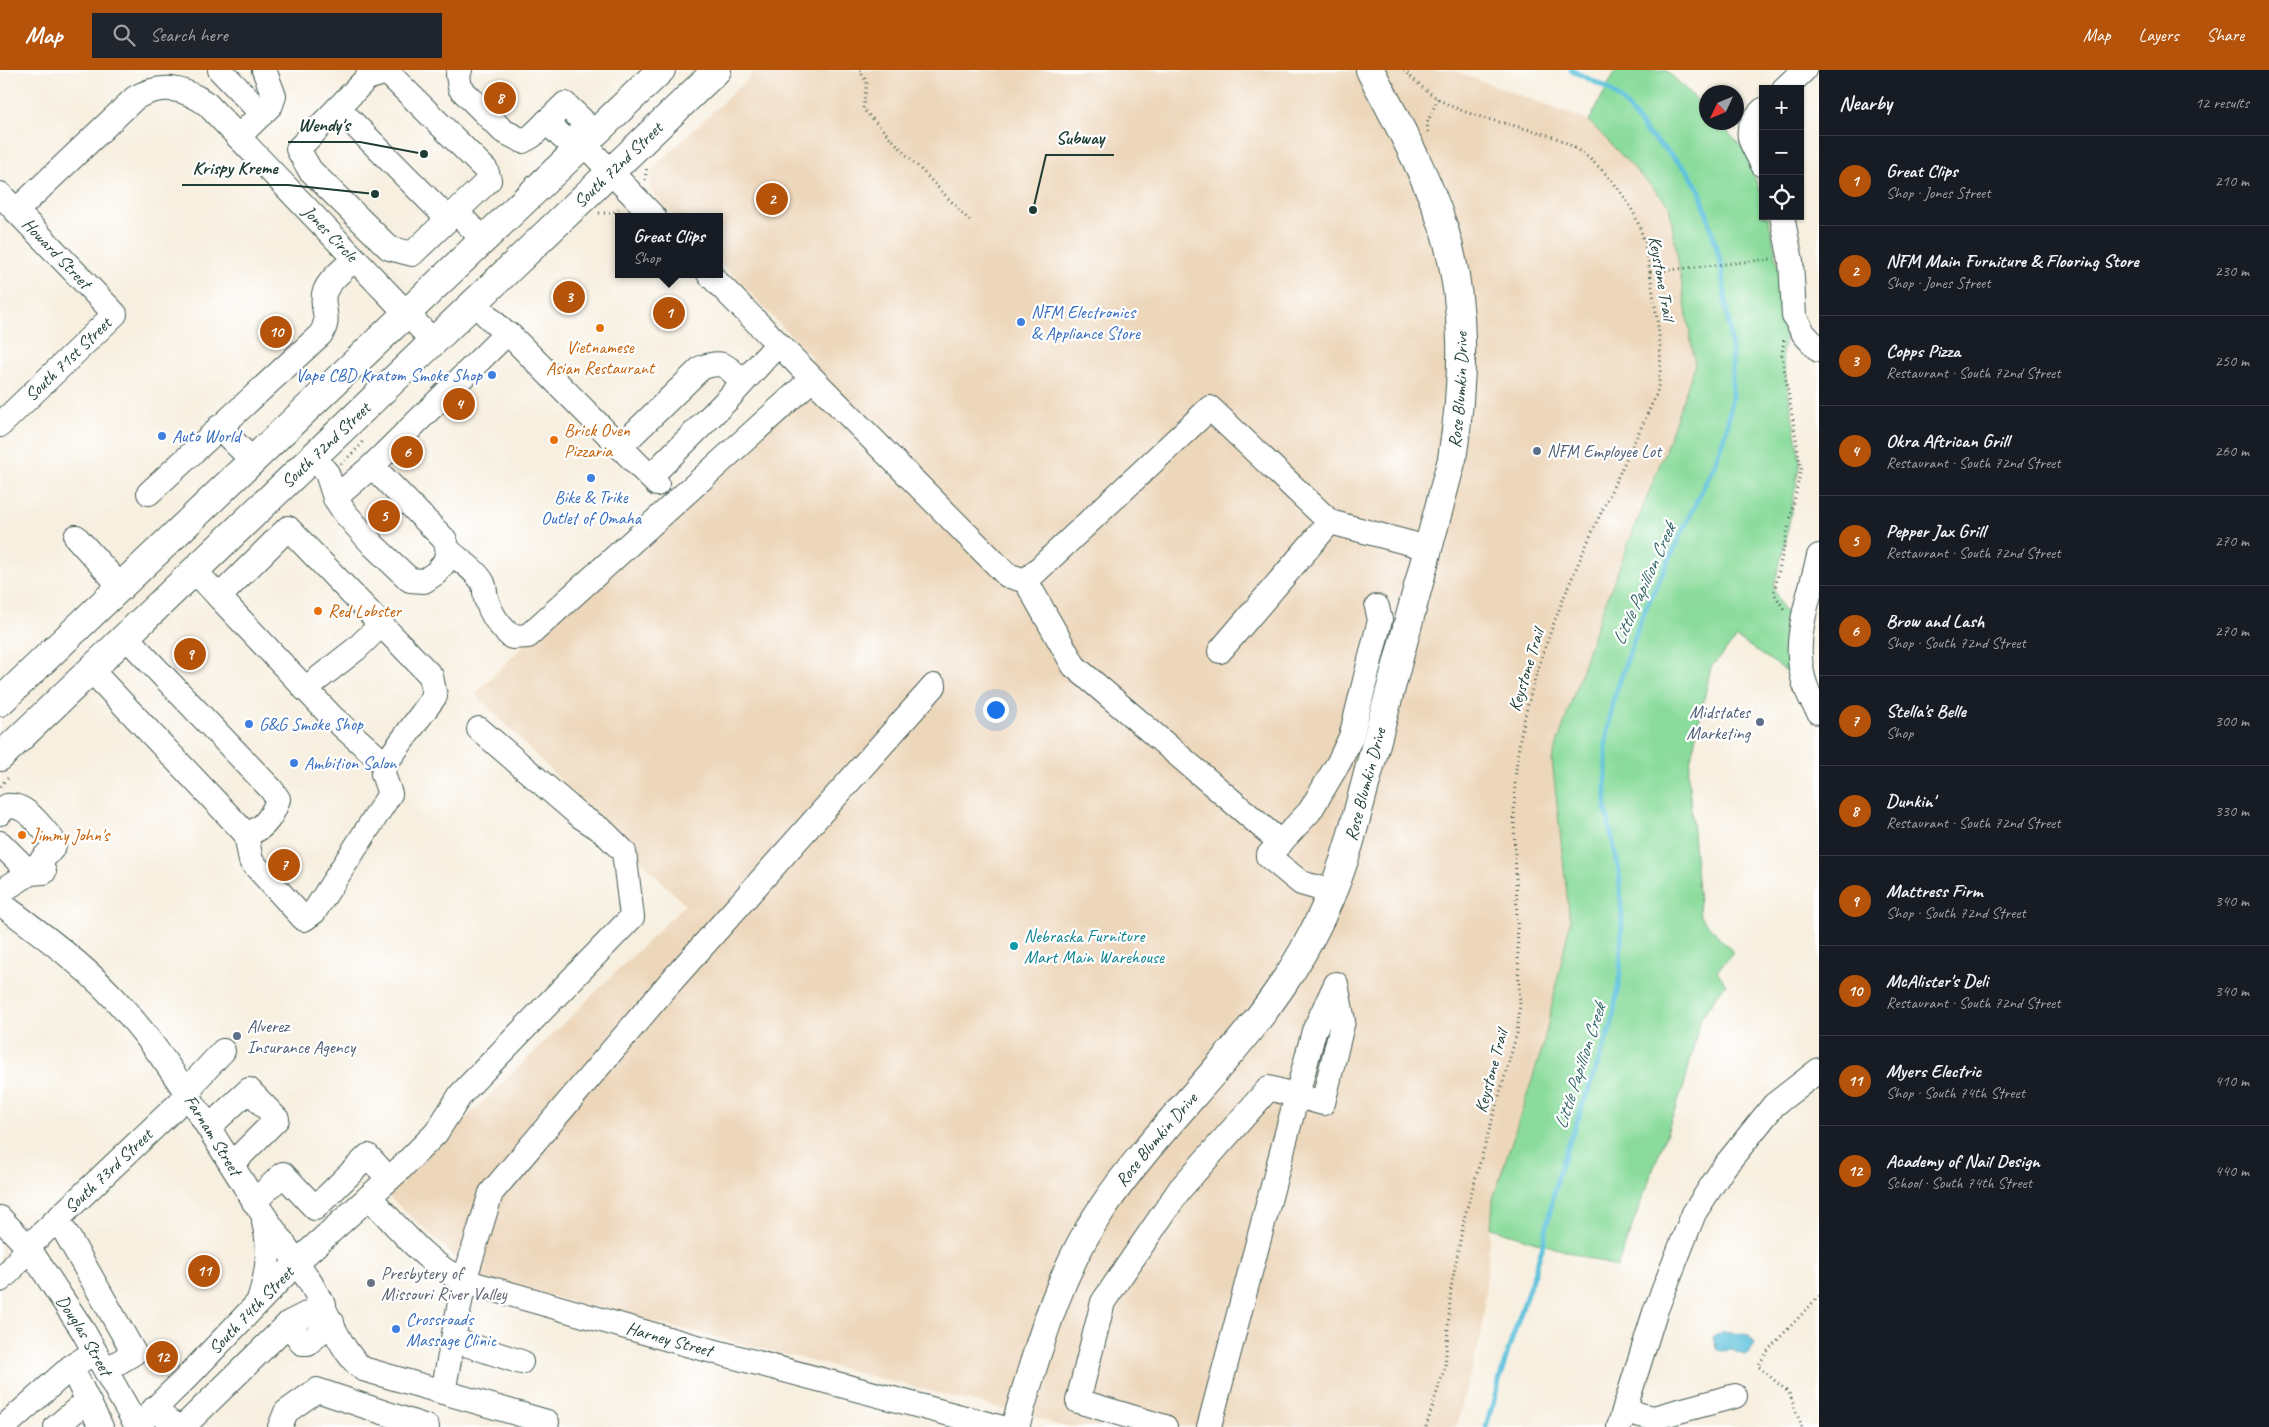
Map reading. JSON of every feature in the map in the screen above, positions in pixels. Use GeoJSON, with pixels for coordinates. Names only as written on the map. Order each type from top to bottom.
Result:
{"type":"FeatureCollection","features":[{"type":"Feature","properties":{"kind":"main road"},"geometry":{"type":"LineString","coordinates":[[0,702],[661,70]]}},
{"type":"Feature","properties":{"kind":"main road","name":"South 72nd Street"},"geometry":{"type":"LineString","coordinates":[[0,757],[718,70]]}},
{"type":"Feature","properties":{"kind":"main road","name":"Rose Blumkin Drive"},"geometry":{"type":"LineString","coordinates":[[1015,1427],[1044,1329],[1059,1288],[1088,1229],[1131,1170],[1261,1014],[1280,988],[1314,932],[1332,892],[1350,841],[1452,458],[1462,370],[1460,317],[1451,260],[1433,198],[1418,163],[1370,70]]}},
{"type":"Feature","properties":{"kind":"street"},"geometry":{"type":"LineString","coordinates":[[220,70],[262,114]]}},
{"type":"Feature","properties":{"kind":"street"},"geometry":{"type":"LineString","coordinates":[[238,137],[271,105],[274,96],[264,70]]}},
{"type":"Feature","properties":{"kind":"street"},"geometry":{"type":"LineString","coordinates":[[460,70],[458,75],[460,88],[503,131],[523,141],[532,136],[565,104],[582,120],[584,144]]}},
{"type":"Feature","properties":{"kind":"street"},"geometry":{"type":"LineString","coordinates":[[1788,85],[1804,70]]}},
{"type":"Feature","properties":{"kind":"street"},"geometry":{"type":"LineString","coordinates":[[387,72],[486,170],[489,180],[412,254],[389,248],[310,170],[298,149],[338,108],[368,78],[387,72]]}},
{"type":"Feature","properties":{"kind":"street","name":"Jones Circle"},"geometry":{"type":"LineString","coordinates":[[16,211],[120,112],[147,92],[171,88],[195,96],[207,104],[434,342]]}},
{"type":"Feature","properties":{"kind":"street"},"geometry":{"type":"LineString","coordinates":[[338,108],[452,216],[484,240]]}},
{"type":"Feature","properties":{"kind":"street"},"geometry":{"type":"LineString","coordinates":[[1757,116],[1749,134],[1759,156]]}},
{"type":"Feature","properties":{"kind":"street"},"geometry":{"type":"LineString","coordinates":[[547,121],[562,136],[584,144],[650,213]]}},
{"type":"Feature","properties":{"kind":"street"},"geometry":{"type":"LineString","coordinates":[[290,192],[310,170]]}},
{"type":"Feature","properties":{"kind":"street","name":"Howard Street"},"geometry":{"type":"LineString","coordinates":[[0,194],[115,314]]}},
{"type":"Feature","properties":{"kind":"street"},"geometry":{"type":"LineString","coordinates":[[1783,220],[1791,261],[1794,316],[1804,334],[1819,350]]}},
{"type":"Feature","properties":{"kind":"street"},"geometry":{"type":"LineString","coordinates":[[149,493],[320,335],[326,321],[324,294],[329,284],[355,259]]}},
{"type":"Feature","properties":{"kind":"street"},"geometry":{"type":"LineString","coordinates":[[713,278],[1007,575],[1026,581],[1074,666],[1275,850],[1301,883],[1332,892]]}},
{"type":"Feature","properties":{"kind":"street"},"geometry":{"type":"LineString","coordinates":[[474,303],[507,336],[510,336],[653,481],[777,344]]}},
{"type":"Feature","properties":{"kind":"street","name":"South 71st Street"},"geometry":{"type":"LineString","coordinates":[[0,425],[115,314]]}},
{"type":"Feature","properties":{"kind":"street"},"geometry":{"type":"LineString","coordinates":[[335,498],[372,466],[507,336]]}},
{"type":"Feature","properties":{"kind":"street"},"geometry":{"type":"LineString","coordinates":[[620,447],[701,368],[713,363],[724,364],[743,382]]}},
{"type":"Feature","properties":{"kind":"street"},"geometry":{"type":"LineString","coordinates":[[448,550],[476,574],[483,584],[494,619],[503,630],[512,637],[528,636],[812,379]]}},
{"type":"Feature","properties":{"kind":"street"},"geometry":{"type":"LineString","coordinates":[[1026,581],[1210,408],[1330,522],[1428,548]]}},
{"type":"Feature","properties":{"kind":"street"},"geometry":{"type":"LineString","coordinates":[[219,427],[253,461]]}},
{"type":"Feature","properties":{"kind":"street"},"geometry":{"type":"LineString","coordinates":[[314,458],[326,473],[335,498],[372,543],[410,580],[424,581],[436,573],[445,562],[448,550],[445,540],[372,466]]}},
{"type":"Feature","properties":{"kind":"street"},"geometry":{"type":"LineString","coordinates":[[1220,651],[1330,522]]}},
{"type":"Feature","properties":{"kind":"street"},"geometry":{"type":"LineString","coordinates":[[92,670],[246,834],[251,861],[304,918],[314,912],[390,794],[383,774],[385,764],[435,696],[431,676],[288,528],[219,597]]}},
{"type":"Feature","properties":{"kind":"street"},"geometry":{"type":"LineString","coordinates":[[76,537],[121,587]]}},
{"type":"Feature","properties":{"kind":"street"},"geometry":{"type":"LineString","coordinates":[[1816,707],[1800,674],[1798,657],[1801,634],[1819,556]]}},
{"type":"Feature","properties":{"kind":"street"},"geometry":{"type":"LineString","coordinates":[[195,571],[332,717],[385,764]]}},
{"type":"Feature","properties":{"kind":"street"},"geometry":{"type":"LineString","coordinates":[[1275,850],[1310,811],[1340,762],[1351,737],[1380,620],[1377,607]]}},
{"type":"Feature","properties":{"kind":"street"},"geometry":{"type":"LineString","coordinates":[[305,689],[356,649],[382,624]]}},
{"type":"Feature","properties":{"kind":"street"},"geometry":{"type":"LineString","coordinates":[[126,637],[272,789],[278,798],[274,813],[256,832],[246,834]]}},
{"type":"Feature","properties":{"kind":"street"},"geometry":{"type":"LineString","coordinates":[[443,1392],[464,1281],[491,1193],[667,986],[934,686]]}},
{"type":"Feature","properties":{"kind":"street","name":"South 74th Street"},"geometry":{"type":"LineString","coordinates":[[137,1426],[297,1262],[389,1179],[436,1133],[461,1094],[632,917],[624,852],[604,831],[580,816],[479,729]]}},
{"type":"Feature","properties":{"kind":"street"},"geometry":{"type":"LineString","coordinates":[[0,812],[7,806],[16,805],[24,808],[52,838],[54,844],[52,849],[30,873],[0,892]]}},
{"type":"Feature","properties":{"kind":"street"},"geometry":{"type":"LineString","coordinates":[[0,843],[30,873],[44,873],[64,854]]}},
{"type":"Feature","properties":{"kind":"street","name":"Farnam Street"},"geometry":{"type":"LineString","coordinates":[[0,903],[48,939],[106,990],[141,1031],[209,1126],[258,1207],[297,1262],[354,1363],[363,1369],[546,1422]]}},
{"type":"Feature","properties":{"kind":"street","name":"South 73rd Street"},"geometry":{"type":"LineString","coordinates":[[0,1280],[11,1270],[28,1247],[54,1221],[188,1095],[196,1080],[223,1051]]}},
{"type":"Feature","properties":{"kind":"street"},"geometry":{"type":"LineString","coordinates":[[1735,1396],[1653,1418],[1622,1419],[1655,1312],[1694,1213],[1724,1167],[1774,1105],[1819,1071]]}},
{"type":"Feature","properties":{"kind":"street"},"geometry":{"type":"LineString","coordinates":[[1165,1427],[1078,1401],[1103,1302],[1180,1189],[1269,1088],[1298,1096],[1209,1427]]}},
{"type":"Feature","properties":{"kind":"street"},"geometry":{"type":"LineString","coordinates":[[209,1126],[249,1090],[278,1118],[232,1164]]}},
{"type":"Feature","properties":{"kind":"street"},"geometry":{"type":"LineString","coordinates":[[258,1302],[268,1270],[269,1245],[258,1207],[283,1174],[315,1208],[368,1156],[389,1179]]}},
{"type":"Feature","properties":{"kind":"street","name":"Harney Street"},"geometry":{"type":"LineString","coordinates":[[369,1197],[434,1262],[452,1276],[464,1281],[686,1344],[921,1417],[999,1427]]}},
{"type":"Feature","properties":{"kind":"street","name":"Douglas Street"},"geometry":{"type":"LineString","coordinates":[[0,1218],[28,1247],[79,1324],[137,1426]]}},
{"type":"Feature","properties":{"kind":"street"},"geometry":{"type":"LineString","coordinates":[[4,1427],[71,1367],[134,1353],[66,1233],[54,1221]]}},
{"type":"Feature","properties":{"kind":"street"},"geometry":{"type":"LineString","coordinates":[[79,1324],[107,1308]]}},
{"type":"Feature","properties":{"kind":"street"},"geometry":{"type":"LineString","coordinates":[[156,1408],[170,1423],[178,1426],[185,1425],[289,1323],[328,1314]]}},
{"type":"Feature","properties":{"kind":"street"},"geometry":{"type":"LineString","coordinates":[[453,1340],[521,1362]]}},
{"type":"Feature","properties":{"kind":"street"},"geometry":{"type":"LineString","coordinates":[[71,1367],[101,1427]]}},
{"type":"Feature","properties":{"kind":"street"},"geometry":{"type":"LineString","coordinates":[[346,1400],[363,1369]]}},
{"type":"Feature","properties":{"kind":"street"},"geometry":{"type":"LineString","coordinates":[[280,1427],[286,1412],[317,1390],[427,1427]]}},
{"type":"Feature","properties":{"kind":"street"},"geometry":{"type":"LineString","coordinates":[[56,1427],[77,1409],[88,1403]]}},
{"type":"Feature","properties":{"kind":"path"},"geometry":{"type":"LineString","coordinates":[[859,70],[867,82],[863,108],[972,222]]}},
{"type":"Feature","properties":{"kind":"path","name":"Keystone Trail"},"geometry":{"type":"LineString","coordinates":[[1404,70],[1422,86],[1448,104],[1553,137],[1584,155],[1603,172],[1622,196],[1637,221],[1647,249],[1657,320],[1660,378],[1652,404],[1566,595],[1539,667],[1520,740],[1514,826],[1520,1005],[1516,1033],[1465,1216],[1451,1288],[1445,1367],[1426,1427]]}},
{"type":"Feature","properties":{"kind":"path"},"geometry":{"type":"LineString","coordinates":[[1650,272],[1772,259]]}},
{"type":"Feature","properties":{"kind":"path"},"geometry":{"type":"LineString","coordinates":[[671,278],[677,285]]}},
{"type":"Feature","properties":{"kind":"path"},"geometry":{"type":"LineString","coordinates":[[1786,332],[1782,355],[1801,469],[1774,593],[1801,634]]}},
{"type":"Feature","properties":{"kind":"path"},"geometry":{"type":"LineString","coordinates":[[1802,1427],[1789,1392],[1758,1366],[1769,1349],[1819,1296]]}},
{"type":"Feature","properties":{"kind":"shaded area"},"geometry":{"type":"Polygon","coordinates":[[[757,70],[1452,70],[1589,121],[1669,205],[1695,365],[1665,451],[1597,624],[1552,760],[1570,922],[1543,1046],[1493,1199],[1482,1332],[1456,1427],[1064,1427],[1034,1417],[479,1278],[387,1195],[685,905],[475,694],[813,359],[723,264],[723,213],[672,213],[649,190],[653,168],[757,70]]]}},
{"type":"Feature","properties":{"kind":"green space"},"geometry":{"type":"Polygon","coordinates":[[[1616,70],[1666,70],[1699,102],[1699,130],[1726,130],[1744,149],[1759,188],[1759,220],[1769,220],[1778,265],[1786,332],[1782,355],[1800,462],[1786,540],[1773,588],[1792,627],[1793,675],[1737,638],[1711,667],[1688,772],[1700,916],[1733,952],[1717,971],[1726,984],[1701,1017],[1684,1086],[1617,1267],[1491,1228],[1493,1199],[1543,1046],[1570,922],[1552,760],[1597,624],[1665,451],[1695,365],[1669,205],[1589,121],[1616,70]]]}},
{"type":"Feature","properties":{"kind":"water"},"geometry":{"type":"Polygon","coordinates":[[[1724,1332],[1745,1334],[1752,1339],[1754,1344],[1748,1353],[1744,1355],[1731,1350],[1721,1351],[1717,1349],[1713,1337],[1724,1332]]]}},
{"type":"Feature","properties":{"kind":"waterway","name":"Little Papillion Creek"},"geometry":{"type":"LineString","coordinates":[[1486,1427],[1507,1354],[1542,1249],[1558,1174],[1612,1024],[1620,975],[1622,921],[1619,870],[1606,810],[1606,742],[1613,701],[1642,616],[1715,463],[1727,428],[1732,396],[1732,351],[1721,263],[1700,191],[1687,170],[1646,132],[1627,106],[1609,89],[1571,70]]}},
{"type":"Feature","properties":{"kind":"place","name":"Dunkin'"},"geometry":{"type":"Point","coordinates":[500,98]}},
{"type":"Feature","properties":{"kind":"place","name":"Wendy's"},"geometry":{"type":"Point","coordinates":[424,154]}},
{"type":"Feature","properties":{"kind":"place","name":"Krispy Kreme"},"geometry":{"type":"Point","coordinates":[375,194]}},
{"type":"Feature","properties":{"kind":"place","name":"NFM Main Furniture & Flooring Store"},"geometry":{"type":"Point","coordinates":[772,199]}},
{"type":"Feature","properties":{"kind":"place","name":"Subway"},"geometry":{"type":"Point","coordinates":[1033,210]}},
{"type":"Feature","properties":{"kind":"place","name":"Copps Pizza"},"geometry":{"type":"Point","coordinates":[569,297]}},
{"type":"Feature","properties":{"kind":"place","name":"Great Clips"},"geometry":{"type":"Point","coordinates":[669,313]}},
{"type":"Feature","properties":{"kind":"place","name":"NFM Electronics & Appliance Store"},"geometry":{"type":"Point","coordinates":[1021,322]}},
{"type":"Feature","properties":{"kind":"place","name":"Vietnamese Asian Restaurant"},"geometry":{"type":"Point","coordinates":[600,328]}},
{"type":"Feature","properties":{"kind":"place","name":"McAlister's Deli"},"geometry":{"type":"Point","coordinates":[276,332]}},
{"type":"Feature","properties":{"kind":"place","name":"Vape CBD Kratom Smoke Shop"},"geometry":{"type":"Point","coordinates":[492,375]}},
{"type":"Feature","properties":{"kind":"place","name":"Okra Aftrican Grill"},"geometry":{"type":"Point","coordinates":[459,404]}},
{"type":"Feature","properties":{"kind":"place","name":"Auto World"},"geometry":{"type":"Point","coordinates":[162,436]}},
{"type":"Feature","properties":{"kind":"place","name":"Brick Oven Pizzaria"},"geometry":{"type":"Point","coordinates":[554,440]}},
{"type":"Feature","properties":{"kind":"place","name":"NFM Employee Lot"},"geometry":{"type":"Point","coordinates":[1537,451]}},
{"type":"Feature","properties":{"kind":"place","name":"Brow and Lash"},"geometry":{"type":"Point","coordinates":[407,452]}},
{"type":"Feature","properties":{"kind":"place","name":"Bike & Trike Outlet of Omaha"},"geometry":{"type":"Point","coordinates":[591,478]}},
{"type":"Feature","properties":{"kind":"place","name":"Pepper Jax Grill"},"geometry":{"type":"Point","coordinates":[384,516]}},
{"type":"Feature","properties":{"kind":"place","name":"Red Lobster"},"geometry":{"type":"Point","coordinates":[318,611]}},
{"type":"Feature","properties":{"kind":"place","name":"Mattress Firm"},"geometry":{"type":"Point","coordinates":[190,654]}},
{"type":"Feature","properties":{"kind":"place","name":"Midstates Marketing"},"geometry":{"type":"Point","coordinates":[1760,722]}},
{"type":"Feature","properties":{"kind":"place","name":"G&G Smoke Shop"},"geometry":{"type":"Point","coordinates":[249,724]}},
{"type":"Feature","properties":{"kind":"place","name":"Ambition Salon"},"geometry":{"type":"Point","coordinates":[294,763]}},
{"type":"Feature","properties":{"kind":"place","name":"Jimmy John's"},"geometry":{"type":"Point","coordinates":[22,835]}},
{"type":"Feature","properties":{"kind":"place","name":"Stella's Belle"},"geometry":{"type":"Point","coordinates":[284,865]}},
{"type":"Feature","properties":{"kind":"place","name":"Nebraska Furniture Mart Main Warehouse"},"geometry":{"type":"Point","coordinates":[1014,946]}},
{"type":"Feature","properties":{"kind":"place","name":"Alverez Insurance Agency"},"geometry":{"type":"Point","coordinates":[237,1036]}},
{"type":"Feature","properties":{"kind":"place","name":"Myers Electric"},"geometry":{"type":"Point","coordinates":[204,1271]}},
{"type":"Feature","properties":{"kind":"place","name":"Presbytery of Missouri River Valley"},"geometry":{"type":"Point","coordinates":[371,1283]}},
{"type":"Feature","properties":{"kind":"place","name":"Crossroads Massage Clinic"},"geometry":{"type":"Point","coordinates":[396,1329]}},
{"type":"Feature","properties":{"kind":"place","name":"Academy of Nail Design"},"geometry":{"type":"Point","coordinates":[162,1357]}}]}
